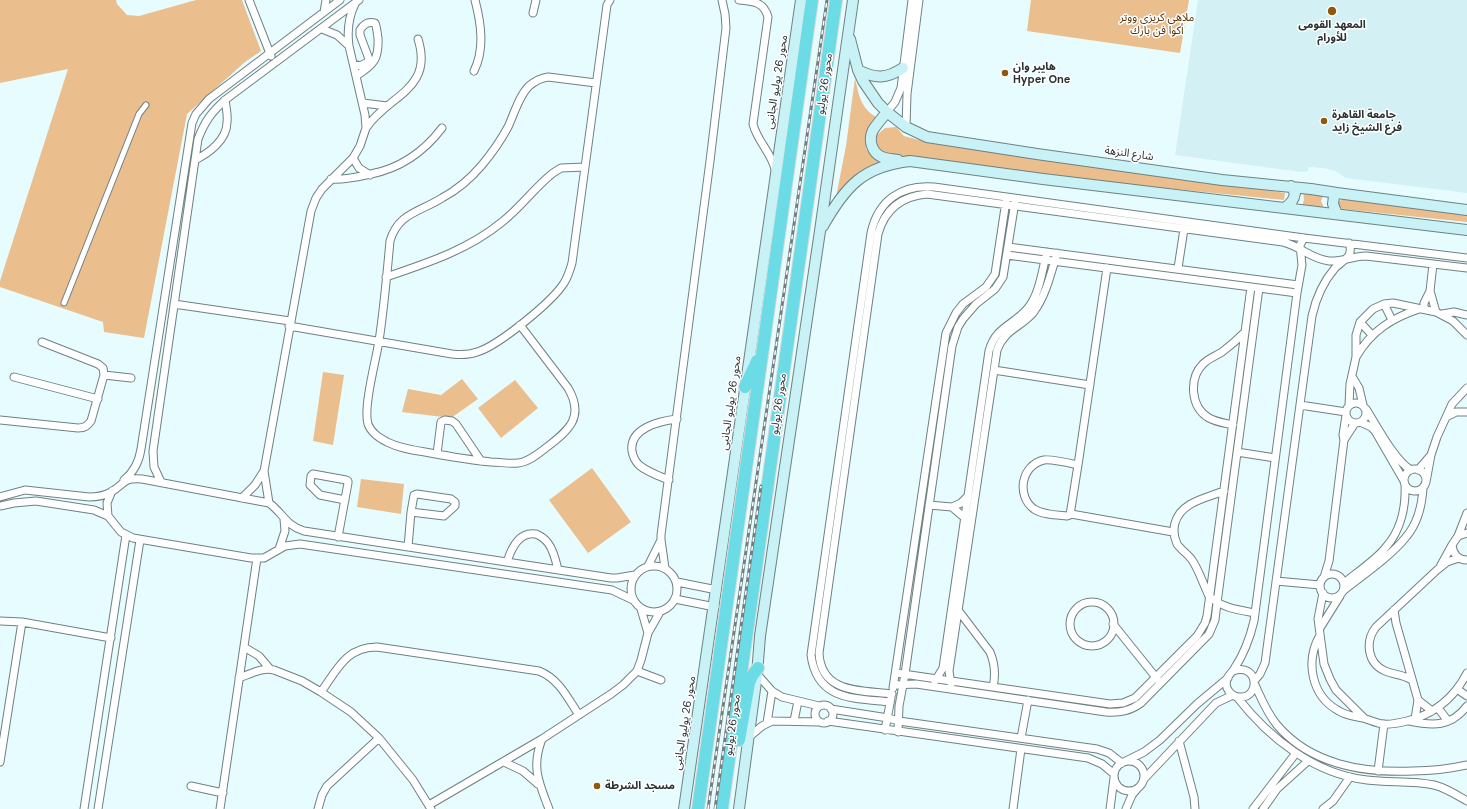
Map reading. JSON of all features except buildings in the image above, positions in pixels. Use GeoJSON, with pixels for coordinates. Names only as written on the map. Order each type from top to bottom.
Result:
{"type":"FeatureCollection","features":[{"type":"Feature","properties":{"kind":"highway"},"geometry":{"type":"LineString","coordinates":[[698,809],[812,0]]}},
{"type":"Feature","properties":{"kind":"highway","name":"محور 26 يوليو"},"geometry":{"type":"LineString","coordinates":[[722,809],[836,0]]}},
{"type":"Feature","properties":{"kind":"highway"},"geometry":{"type":"LineString","coordinates":[[745,387],[762,349]]}},
{"type":"Feature","properties":{"kind":"highway"},"geometry":{"type":"LineString","coordinates":[[728,762],[738,744],[750,679],[757,671]]}},
{"type":"Feature","properties":{"kind":"main road","name":"محور 26 يوليو الجانبى"},"geometry":{"type":"LineString","coordinates":[[684,809],[715,607],[801,0]]}},
{"type":"Feature","properties":{"kind":"main road"},"geometry":{"type":"LineString","coordinates":[[739,809],[749,737],[761,628],[853,0]]}},
{"type":"Feature","properties":{"kind":"main road","name":"شارع النزهة"},"geometry":{"type":"LineString","coordinates":[[849,29],[852,50],[858,70],[870,92],[887,112],[906,127],[927,137],[959,141],[993,148],[1222,180],[1291,186],[1467,210]]}},
{"type":"Feature","properties":{"kind":"main road"},"geometry":{"type":"LineString","coordinates":[[858,70],[870,76],[879,77],[886,76],[903,68]]}},
{"type":"Feature","properties":{"kind":"main road"},"geometry":{"type":"LineString","coordinates":[[887,112],[873,131],[871,137],[871,142],[874,149],[878,155],[882,157],[1043,179],[1286,207],[1467,230]]}},
{"type":"Feature","properties":{"kind":"main road"},"geometry":{"type":"LineString","coordinates":[[820,231],[837,202],[855,182],[878,168],[910,161]]}},
{"type":"Feature","properties":{"kind":"main road"},"geometry":{"type":"LineString","coordinates":[[1286,207],[1291,204],[1294,199],[1295,193],[1291,186]]}},
{"type":"Feature","properties":{"kind":"main road"},"geometry":{"type":"LineString","coordinates":[[1337,193],[1334,196],[1333,204],[1337,214]]}},
{"type":"Feature","properties":{"kind":"street"},"geometry":{"type":"LineString","coordinates":[[249,0],[274,63]]}},
{"type":"Feature","properties":{"kind":"street"},"geometry":{"type":"LineString","coordinates":[[324,12],[326,0]]}},
{"type":"Feature","properties":{"kind":"street"},"geometry":{"type":"LineString","coordinates":[[0,497],[25,490],[89,497],[104,495],[112,491],[128,477],[137,464],[142,444],[192,123],[202,106],[209,99],[340,0]]}},
{"type":"Feature","properties":{"kind":"street"},"geometry":{"type":"LineString","coordinates":[[474,71],[481,51],[479,22],[475,0]]}},
{"type":"Feature","properties":{"kind":"street"},"geometry":{"type":"LineString","coordinates":[[533,12],[536,0]]}},
{"type":"Feature","properties":{"kind":"street"},"geometry":{"type":"LineString","coordinates":[[665,568],[661,540],[726,28],[722,0]]}},
{"type":"Feature","properties":{"kind":"street"},"geometry":{"type":"LineString","coordinates":[[739,0],[758,3],[765,8],[768,17],[768,26],[753,124],[756,135],[770,154],[776,172]]}},
{"type":"Feature","properties":{"kind":"street"},"geometry":{"type":"LineString","coordinates":[[906,127],[907,94],[914,16],[912,0]]}},
{"type":"Feature","properties":{"kind":"street"},"geometry":{"type":"LineString","coordinates":[[887,112],[895,102],[899,93],[914,16],[920,0]]}},
{"type":"Feature","properties":{"kind":"street"},"geometry":{"type":"LineString","coordinates":[[161,482],[152,459],[198,140],[204,124],[216,108],[225,100],[358,1]]}},
{"type":"Feature","properties":{"kind":"street"},"geometry":{"type":"LineString","coordinates":[[358,1],[351,12],[347,35],[363,103],[366,128]]}},
{"type":"Feature","properties":{"kind":"street"},"geometry":{"type":"LineString","coordinates":[[174,304],[290,323],[379,341],[465,355],[478,352],[489,346],[520,325],[559,290],[570,273],[608,2]]}},
{"type":"Feature","properties":{"kind":"street"},"geometry":{"type":"LineString","coordinates":[[356,76],[370,63],[377,56],[376,26],[371,22],[364,25],[359,32],[370,63]]}},
{"type":"Feature","properties":{"kind":"street"},"geometry":{"type":"LineString","coordinates":[[322,28],[337,35],[349,46]]}},
{"type":"Feature","properties":{"kind":"street"},"geometry":{"type":"LineString","coordinates":[[269,503],[264,471],[311,211],[316,198],[331,179],[353,158],[363,138],[366,128],[373,118],[405,93],[418,74],[422,63],[422,52],[418,40]]}},
{"type":"Feature","properties":{"kind":"street"},"geometry":{"type":"LineString","coordinates":[[354,64],[360,66],[370,63]]}},
{"type":"Feature","properties":{"kind":"street"},"geometry":{"type":"LineString","coordinates":[[520,325],[573,396],[576,406],[572,425],[567,431],[530,459],[511,464],[437,454],[394,445],[379,437],[370,429],[367,408],[379,341],[390,241],[394,229],[408,215],[444,197],[474,174],[494,151],[528,87],[540,78],[548,77],[596,83]]}},
{"type":"Feature","properties":{"kind":"street"},"geometry":{"type":"LineString","coordinates":[[195,160],[210,151],[222,137],[228,124],[225,100]]}},
{"type":"Feature","properties":{"kind":"street"},"geometry":{"type":"LineString","coordinates":[[363,103],[387,106]]}},
{"type":"Feature","properties":{"kind":"street"},"geometry":{"type":"LineString","coordinates":[[64,303],[138,114],[146,105]]}},
{"type":"Feature","properties":{"kind":"street"},"geometry":{"type":"LineString","coordinates":[[331,179],[347,180],[370,175],[390,169],[410,160],[427,146],[442,128]]}},
{"type":"Feature","properties":{"kind":"street"},"geometry":{"type":"LineString","coordinates":[[353,158],[359,168],[370,175]]}},
{"type":"Feature","properties":{"kind":"street"},"geometry":{"type":"LineString","coordinates":[[386,277],[443,257],[475,241],[513,213],[553,172],[561,168],[585,167]]}},
{"type":"Feature","properties":{"kind":"street"},"geometry":{"type":"LineString","coordinates":[[890,702],[835,694],[823,684],[818,677],[814,670],[811,655],[878,212],[886,202],[900,192],[917,187],[934,186],[1304,238],[1467,258]]}},
{"type":"Feature","properties":{"kind":"street"},"geometry":{"type":"LineString","coordinates":[[876,225],[895,205],[906,198],[919,194],[927,194],[1290,243],[1308,254],[1322,260],[1337,261],[1352,257],[1366,256],[1467,268]]}},
{"type":"Feature","properties":{"kind":"street"},"geometry":{"type":"LineString","coordinates":[[885,730],[896,673],[946,333],[956,313],[967,300],[986,287],[995,274],[1007,196]]}},
{"type":"Feature","properties":{"kind":"street"},"geometry":{"type":"LineString","coordinates":[[898,732],[899,706],[905,674],[954,336],[969,311],[990,294],[1000,283],[1003,276],[1016,198]]}},
{"type":"Feature","properties":{"kind":"street"},"geometry":{"type":"LineString","coordinates":[[876,225],[878,234],[819,652],[822,668],[826,675],[838,686],[892,694]]}},
{"type":"Feature","properties":{"kind":"street"},"geometry":{"type":"LineString","coordinates":[[1178,268],[1184,229]]}},
{"type":"Feature","properties":{"kind":"street"},"geometry":{"type":"LineString","coordinates":[[1110,809],[1114,776],[1117,767],[1144,752],[1160,740],[1197,704],[1228,678],[1249,639],[1255,613],[1298,285],[1302,265],[1302,250],[1300,244],[1304,238]]}},
{"type":"Feature","properties":{"kind":"street"},"geometry":{"type":"LineString","coordinates":[[1126,809],[1132,795],[1144,779],[1216,703],[1235,696],[1245,697],[1254,689],[1254,683],[1265,663],[1314,305],[1318,294],[1329,275],[1345,260],[1350,252],[1349,243]]}},
{"type":"Feature","properties":{"kind":"street"},"geometry":{"type":"LineString","coordinates":[[1008,247],[1178,268],[1298,285]]}},
{"type":"Feature","properties":{"kind":"street"},"geometry":{"type":"LineString","coordinates":[[934,686],[936,679],[943,668],[991,343],[1001,330],[1016,320],[1033,301],[1047,252]]}},
{"type":"Feature","properties":{"kind":"street"},"geometry":{"type":"LineString","coordinates":[[950,689],[951,681],[949,672],[999,345],[1006,335],[1034,312],[1042,296],[1057,253]]}},
{"type":"Feature","properties":{"kind":"street"},"geometry":{"type":"LineString","coordinates":[[1006,255],[1297,293]]}},
{"type":"Feature","properties":{"kind":"street"},"geometry":{"type":"LineString","coordinates":[[1422,309],[1430,291],[1433,264]]}},
{"type":"Feature","properties":{"kind":"street"},"geometry":{"type":"LineString","coordinates":[[1070,514],[1107,268]]}},
{"type":"Feature","properties":{"kind":"street"},"geometry":{"type":"LineString","coordinates":[[896,673],[1116,704],[1129,702],[1135,698],[1192,641],[1202,630],[1207,616],[1245,332],[1255,287]]}},
{"type":"Feature","properties":{"kind":"street"},"geometry":{"type":"LineString","coordinates":[[894,685],[916,684],[934,686],[1106,712],[1121,712],[1141,703],[1209,634],[1215,620],[1238,452],[1255,287]]}},
{"type":"Feature","properties":{"kind":"street"},"geometry":{"type":"LineString","coordinates":[[1430,291],[1439,313],[1458,325],[1467,335]]}},
{"type":"Feature","properties":{"kind":"street"},"geometry":{"type":"LineString","coordinates":[[1467,314],[1454,312],[1439,313],[1392,303],[1384,304],[1373,309],[1360,322],[1356,335],[1356,357],[1353,378],[1350,384],[1343,434],[1344,440],[1329,561],[1320,585],[1323,594],[1318,619],[1322,654],[1327,673],[1336,690],[1364,718],[1371,722],[1396,724],[1415,719],[1435,710],[1457,689],[1467,673]]}},
{"type":"Feature","properties":{"kind":"street"},"geometry":{"type":"LineString","coordinates":[[1384,304],[1392,320]]}},
{"type":"Feature","properties":{"kind":"street"},"geometry":{"type":"LineString","coordinates":[[1356,357],[1372,335],[1392,320],[1422,309]]}},
{"type":"Feature","properties":{"kind":"street"},"geometry":{"type":"LineString","coordinates":[[1458,325],[1467,314]]}},
{"type":"Feature","properties":{"kind":"street"},"geometry":{"type":"LineString","coordinates":[[1360,322],[1372,335]]}},
{"type":"Feature","properties":{"kind":"street"},"geometry":{"type":"LineString","coordinates":[[1233,425],[1209,418],[1204,414],[1194,397],[1194,384],[1197,372],[1205,362],[1221,353],[1245,332]]}},
{"type":"Feature","properties":{"kind":"street"},"geometry":{"type":"LineString","coordinates":[[0,420],[84,428],[91,421],[104,375],[102,368],[98,364],[42,342]]}},
{"type":"Feature","properties":{"kind":"street"},"geometry":{"type":"LineString","coordinates":[[994,370],[1090,385]]}},
{"type":"Feature","properties":{"kind":"street"},"geometry":{"type":"LineString","coordinates":[[104,375],[131,378]]}},
{"type":"Feature","properties":{"kind":"street"},"geometry":{"type":"LineString","coordinates":[[14,377],[98,399]]}},
{"type":"Feature","properties":{"kind":"street"},"geometry":{"type":"LineString","coordinates":[[1353,378],[1359,388],[1365,407],[1408,489],[1415,492],[1425,485]]}},
{"type":"Feature","properties":{"kind":"street"},"geometry":{"type":"LineString","coordinates":[[1364,718],[1342,713],[1325,700],[1313,678],[1313,651],[1320,631],[1342,593],[1344,583],[1406,537],[1415,522],[1421,505],[1431,455],[1437,437],[1456,399],[1467,388]]}},
{"type":"Feature","properties":{"kind":"street"},"geometry":{"type":"LineString","coordinates":[[1347,411],[1356,402],[1365,407]]}},
{"type":"Feature","properties":{"kind":"street"},"geometry":{"type":"LineString","coordinates":[[1300,405],[1347,411]]}},
{"type":"Feature","properties":{"kind":"street"},"geometry":{"type":"LineString","coordinates":[[1344,440],[1358,423],[1366,417],[1365,407]]}},
{"type":"Feature","properties":{"kind":"street"},"geometry":{"type":"LineString","coordinates":[[1347,411],[1349,421],[1371,427],[1406,468],[1423,473],[1425,485]]}},
{"type":"Feature","properties":{"kind":"street"},"geometry":{"type":"LineString","coordinates":[[1448,416],[1456,412],[1467,412]]}},
{"type":"Feature","properties":{"kind":"street"},"geometry":{"type":"LineString","coordinates":[[669,480],[647,470],[638,464],[633,457],[632,444],[638,434],[644,429],[659,422],[677,419]]}},
{"type":"Feature","properties":{"kind":"street"},"geometry":{"type":"LineString","coordinates":[[437,454],[441,422],[445,420],[452,421],[456,424],[481,461]]}},
{"type":"Feature","properties":{"kind":"street"},"geometry":{"type":"LineString","coordinates":[[142,444],[154,445]]}},
{"type":"Feature","properties":{"kind":"street"},"geometry":{"type":"LineString","coordinates":[[1238,452],[1275,458]]}},
{"type":"Feature","properties":{"kind":"street"},"geometry":{"type":"LineString","coordinates":[[1323,594],[1332,598],[1342,593],[1388,551],[1401,519],[1405,496],[1404,482],[1406,474],[1414,470],[1431,455]]}},
{"type":"Feature","properties":{"kind":"street"},"geometry":{"type":"LineString","coordinates":[[1078,465],[1046,460],[1039,462],[1028,471],[1023,484],[1025,498],[1034,509],[1041,513],[1067,516],[1070,514],[1173,532]]}},
{"type":"Feature","properties":{"kind":"street"},"geometry":{"type":"LineString","coordinates":[[242,498],[255,485],[264,471]]}},
{"type":"Feature","properties":{"kind":"street"},"geometry":{"type":"LineString","coordinates":[[338,537],[345,500],[348,483],[347,480],[312,475],[310,485],[319,494],[345,500]]}},
{"type":"Feature","properties":{"kind":"street"},"geometry":{"type":"LineString","coordinates":[[122,482],[135,479],[161,482],[269,503],[274,506],[290,525],[304,531],[611,578],[635,575]]}},
{"type":"Feature","properties":{"kind":"street"},"geometry":{"type":"LineString","coordinates":[[1224,490],[1190,504],[1182,510],[1177,517],[1173,532],[1177,543],[1191,559],[1209,596],[1217,604],[1231,609],[1255,613]]}},
{"type":"Feature","properties":{"kind":"street"},"geometry":{"type":"LineString","coordinates":[[108,516],[107,504],[112,491]]}},
{"type":"Feature","properties":{"kind":"street"},"geometry":{"type":"LineString","coordinates":[[408,547],[411,512],[413,496],[417,494],[451,499],[455,502],[455,506],[444,516],[411,512]]}},
{"type":"Feature","properties":{"kind":"street"},"geometry":{"type":"LineString","coordinates":[[929,505],[952,507],[961,503],[968,496]]}},
{"type":"Feature","properties":{"kind":"street"},"geometry":{"type":"LineString","coordinates":[[87,508],[92,505],[89,497]]}},
{"type":"Feature","properties":{"kind":"street"},"geometry":{"type":"LineString","coordinates":[[0,506],[36,501],[87,508],[101,512],[108,516],[116,527],[126,535],[140,540],[257,558],[270,556],[292,544],[300,544],[612,590],[633,600],[641,608],[647,611],[660,612],[666,609],[675,599],[677,594],[677,582],[665,568],[654,565],[643,568],[635,575],[631,583],[633,600]]}},
{"type":"Feature","properties":{"kind":"street"},"geometry":{"type":"LineString","coordinates":[[952,507],[965,518]]}},
{"type":"Feature","properties":{"kind":"street"},"geometry":{"type":"LineString","coordinates":[[1437,570],[1446,558],[1458,536],[1467,513]]}},
{"type":"Feature","properties":{"kind":"street"},"geometry":{"type":"LineString","coordinates":[[279,550],[285,531],[284,519]]}},
{"type":"Feature","properties":{"kind":"street"},"geometry":{"type":"LineString","coordinates":[[1458,536],[1467,533]]}},
{"type":"Feature","properties":{"kind":"street"},"geometry":{"type":"LineString","coordinates":[[507,562],[510,551],[518,540],[526,535],[533,534],[539,535],[549,544],[558,570]]}},
{"type":"Feature","properties":{"kind":"street"},"geometry":{"type":"LineString","coordinates":[[84,809],[126,535]]}},
{"type":"Feature","properties":{"kind":"street"},"geometry":{"type":"LineString","coordinates":[[98,809],[140,540]]}},
{"type":"Feature","properties":{"kind":"street"},"geometry":{"type":"LineString","coordinates":[[648,566],[661,540]]}},
{"type":"Feature","properties":{"kind":"street"},"geometry":{"type":"LineString","coordinates":[[1452,545],[1454,553],[1462,559],[1467,566]]}},
{"type":"Feature","properties":{"kind":"street"},"geometry":{"type":"LineString","coordinates":[[220,809],[257,558]]}},
{"type":"Feature","properties":{"kind":"street"},"geometry":{"type":"LineString","coordinates":[[1412,680],[1397,673],[1390,673],[1380,668],[1372,658],[1370,652],[1369,646],[1371,635],[1379,624],[1437,570],[1447,562],[1462,559]]}},
{"type":"Feature","properties":{"kind":"street"},"geometry":{"type":"LineString","coordinates":[[1329,561],[1336,575],[1344,583]]}},
{"type":"Feature","properties":{"kind":"street"},"geometry":{"type":"LineString","coordinates":[[1324,577],[1328,575],[1336,575]]}},
{"type":"Feature","properties":{"kind":"street"},"geometry":{"type":"LineString","coordinates":[[1276,580],[1320,585]]}},
{"type":"Feature","properties":{"kind":"street"},"geometry":{"type":"LineString","coordinates":[[677,582],[717,590]]}},
{"type":"Feature","properties":{"kind":"street"},"geometry":{"type":"LineString","coordinates":[[675,599],[715,607]]}},
{"type":"Feature","properties":{"kind":"street"},"geometry":{"type":"LineString","coordinates":[[1113,624],[1111,634],[1105,642],[1091,646],[1077,640],[1071,632],[1070,622],[1073,613],[1080,606],[1090,603],[1100,604],[1108,610],[1113,619],[1113,624],[1160,684]]}},
{"type":"Feature","properties":{"kind":"street"},"geometry":{"type":"LineString","coordinates":[[641,608],[648,633]]}},
{"type":"Feature","properties":{"kind":"street"},"geometry":{"type":"LineString","coordinates":[[958,610],[993,658],[995,673],[993,687]]}},
{"type":"Feature","properties":{"kind":"street"},"geometry":{"type":"LineString","coordinates":[[1394,610],[1397,627],[1418,700],[1415,719]]}},
{"type":"Feature","properties":{"kind":"street"},"geometry":{"type":"LineString","coordinates":[[239,678],[256,671],[270,669],[302,681],[322,692],[351,712],[379,738],[413,780],[430,807],[542,739],[611,694],[636,671],[640,665],[648,633],[660,612]]}},
{"type":"Feature","properties":{"kind":"street"},"geometry":{"type":"LineString","coordinates":[[0,621],[22,622],[111,638]]}},
{"type":"Feature","properties":{"kind":"street"},"geometry":{"type":"LineString","coordinates":[[0,762],[22,622]]}},
{"type":"Feature","properties":{"kind":"street"},"geometry":{"type":"LineString","coordinates":[[1379,624],[1389,623],[1397,627]]}},
{"type":"Feature","properties":{"kind":"street"},"geometry":{"type":"LineString","coordinates":[[244,647],[259,656],[270,669]]}},
{"type":"Feature","properties":{"kind":"street"},"geometry":{"type":"LineString","coordinates":[[322,692],[342,662],[348,656],[362,649],[377,647],[539,671],[550,676],[559,684],[579,715]]}},
{"type":"Feature","properties":{"kind":"street"},"geometry":{"type":"LineString","coordinates":[[1397,673],[1408,663]]}},
{"type":"Feature","properties":{"kind":"street"},"geometry":{"type":"LineString","coordinates":[[1233,671],[1240,669],[1248,671],[1251,674],[1269,714],[1286,734],[1306,749],[1340,765],[1351,768],[1378,771],[1432,771],[1467,765]]}},
{"type":"Feature","properties":{"kind":"street"},"geometry":{"type":"LineString","coordinates":[[636,671],[661,680]]}},
{"type":"Feature","properties":{"kind":"street"},"geometry":{"type":"LineString","coordinates":[[757,671],[772,690],[782,697],[819,706],[825,705],[831,709],[898,721],[1103,750],[1124,762],[1134,762],[1141,767],[1144,779]]}},
{"type":"Feature","properties":{"kind":"street"},"geometry":{"type":"LineString","coordinates":[[1313,678],[1327,673]]}},
{"type":"Feature","properties":{"kind":"street"},"geometry":{"type":"LineString","coordinates":[[1228,678],[1226,686],[1230,693],[1235,696],[1267,729],[1308,761],[1350,777],[1368,780],[1435,785],[1467,801]]}},
{"type":"Feature","properties":{"kind":"street"},"geometry":{"type":"LineString","coordinates":[[1457,689],[1467,696]]}},
{"type":"Feature","properties":{"kind":"street"},"geometry":{"type":"LineString","coordinates":[[766,723],[772,690]]}},
{"type":"Feature","properties":{"kind":"street"},"geometry":{"type":"LineString","coordinates":[[1325,700],[1336,690]]}},
{"type":"Feature","properties":{"kind":"street"},"geometry":{"type":"LineString","coordinates":[[1021,738],[1028,700]]}},
{"type":"Feature","properties":{"kind":"street"},"geometry":{"type":"LineString","coordinates":[[1418,700],[1435,710],[1448,721]]}},
{"type":"Feature","properties":{"kind":"street"},"geometry":{"type":"LineString","coordinates":[[794,721],[798,701]]}},
{"type":"Feature","properties":{"kind":"street"},"geometry":{"type":"LineString","coordinates":[[819,706],[815,713],[816,718],[820,722]]}},
{"type":"Feature","properties":{"kind":"street"},"geometry":{"type":"LineString","coordinates":[[1407,721],[1436,725],[1459,715],[1467,706]]}},
{"type":"Feature","properties":{"kind":"street"},"geometry":{"type":"LineString","coordinates":[[828,721],[832,715],[831,709]]}},
{"type":"Feature","properties":{"kind":"street"},"geometry":{"type":"LineString","coordinates":[[749,737],[766,723],[772,721],[828,721],[1088,758],[1102,764],[1114,776],[1118,786],[1129,791],[1136,789]]}},
{"type":"Feature","properties":{"kind":"street"},"geometry":{"type":"LineString","coordinates":[[1378,771],[1384,724]]}},
{"type":"Feature","properties":{"kind":"street"},"geometry":{"type":"LineString","coordinates":[[318,809],[322,795],[327,786],[379,738]]}},
{"type":"Feature","properties":{"kind":"street"},"geometry":{"type":"LineString","coordinates":[[542,739],[538,750],[536,774],[549,809]]}},
{"type":"Feature","properties":{"kind":"street"},"geometry":{"type":"LineString","coordinates":[[1179,741],[1194,797],[1195,809]]}},
{"type":"Feature","properties":{"kind":"street"},"geometry":{"type":"LineString","coordinates":[[1013,809],[1021,749]]}},
{"type":"Feature","properties":{"kind":"street"},"geometry":{"type":"LineString","coordinates":[[1253,809],[1296,753]]}},
{"type":"Feature","properties":{"kind":"street"},"geometry":{"type":"LineString","coordinates":[[1263,809],[1277,789],[1308,761]]}},
{"type":"Feature","properties":{"kind":"street"},"geometry":{"type":"LineString","coordinates":[[504,762],[523,771],[539,785]]}},
{"type":"Feature","properties":{"kind":"street"},"geometry":{"type":"LineString","coordinates":[[1323,809],[1333,805],[1350,777]]}},
{"type":"Feature","properties":{"kind":"street"},"geometry":{"type":"LineString","coordinates":[[191,786],[223,793]]}},
{"type":"Feature","properties":{"kind":"shaded area","name":"جامعة القاهرة فرع الشيخ زايد"},"geometry":{"type":"Polygon","coordinates":[[[1198,0],[1467,0],[1467,193],[1346,178],[1335,171],[1323,168],[1309,167],[1308,171],[1301,172],[1175,155],[1198,0]]]}},
{"type":"Feature","properties":{"kind":"green space"},"geometry":{"type":"Polygon","coordinates":[[[0,0],[116,0],[117,4],[127,15],[139,16],[196,0],[242,0],[261,51],[245,62],[187,114],[144,338],[104,332],[103,322],[0,287],[0,281],[68,69],[0,83],[0,0]]]}},
{"type":"Feature","properties":{"kind":"green space","name":"ملاهى كريزى ووتر أكوا فن بارك"},"geometry":{"type":"Polygon","coordinates":[[[1031,0],[1189,0],[1180,53],[1027,31],[1031,0]]]}},
{"type":"Feature","properties":{"kind":"green space"},"geometry":{"type":"Polygon","coordinates":[[[855,78],[863,105],[876,117],[869,132],[866,149],[882,162],[836,197],[846,146],[855,78]]]}},
{"type":"Feature","properties":{"kind":"green space"},"geometry":{"type":"Polygon","coordinates":[[[896,127],[904,136],[930,143],[1184,177],[1285,193],[1284,200],[1066,178],[893,155],[881,152],[877,145],[877,135],[885,128],[896,127]]]}},
{"type":"Feature","properties":{"kind":"green space"},"geometry":{"type":"Polygon","coordinates":[[[1303,191],[1324,194],[1321,201],[1324,208],[1302,206],[1304,200],[1303,191]]]}},
{"type":"Feature","properties":{"kind":"green space"},"geometry":{"type":"Polygon","coordinates":[[[1346,198],[1467,211],[1467,222],[1342,209],[1339,206],[1339,201],[1346,198]]]}},
{"type":"Feature","properties":{"kind":"green space"},"geometry":{"type":"Polygon","coordinates":[[[323,372],[344,375],[333,445],[313,441],[323,372]]]}},
{"type":"Feature","properties":{"kind":"green space"},"geometry":{"type":"Polygon","coordinates":[[[462,379],[478,399],[451,418],[402,412],[408,389],[441,395],[462,379]]]}},
{"type":"Feature","properties":{"kind":"green space"},"geometry":{"type":"Polygon","coordinates":[[[515,380],[538,408],[501,438],[478,408],[515,380]]]}},
{"type":"Feature","properties":{"kind":"green space"},"geometry":{"type":"Polygon","coordinates":[[[592,468],[631,522],[588,553],[549,500],[592,468]]]}},
{"type":"Feature","properties":{"kind":"green space"},"geometry":{"type":"Polygon","coordinates":[[[361,479],[404,484],[401,514],[357,507],[361,479]]]}},
{"type":"Feature","properties":{"kind":"railway"},"geometry":{"type":"LineString","coordinates":[[708,809],[827,0]]}},
{"type":"Feature","properties":{"kind":"railway"},"geometry":{"type":"LineString","coordinates":[[715,809],[761,486]]}},
{"type":"Feature","properties":{"kind":"place","name":"المعهد القومى للأورام"},"geometry":{"type":"Point","coordinates":[1332,11]}},
{"type":"Feature","properties":{"kind":"place","name":"هايبر وان Hyper One"},"geometry":{"type":"Point","coordinates":[1005,73]}},
{"type":"Feature","properties":{"kind":"place","name":"جامعة القاهرة فرع الشيخ زايد"},"geometry":{"type":"Point","coordinates":[1324,121]}},
{"type":"Feature","properties":{"kind":"place","name":"مسجد الشرطة"},"geometry":{"type":"Point","coordinates":[597,786]}}]}
